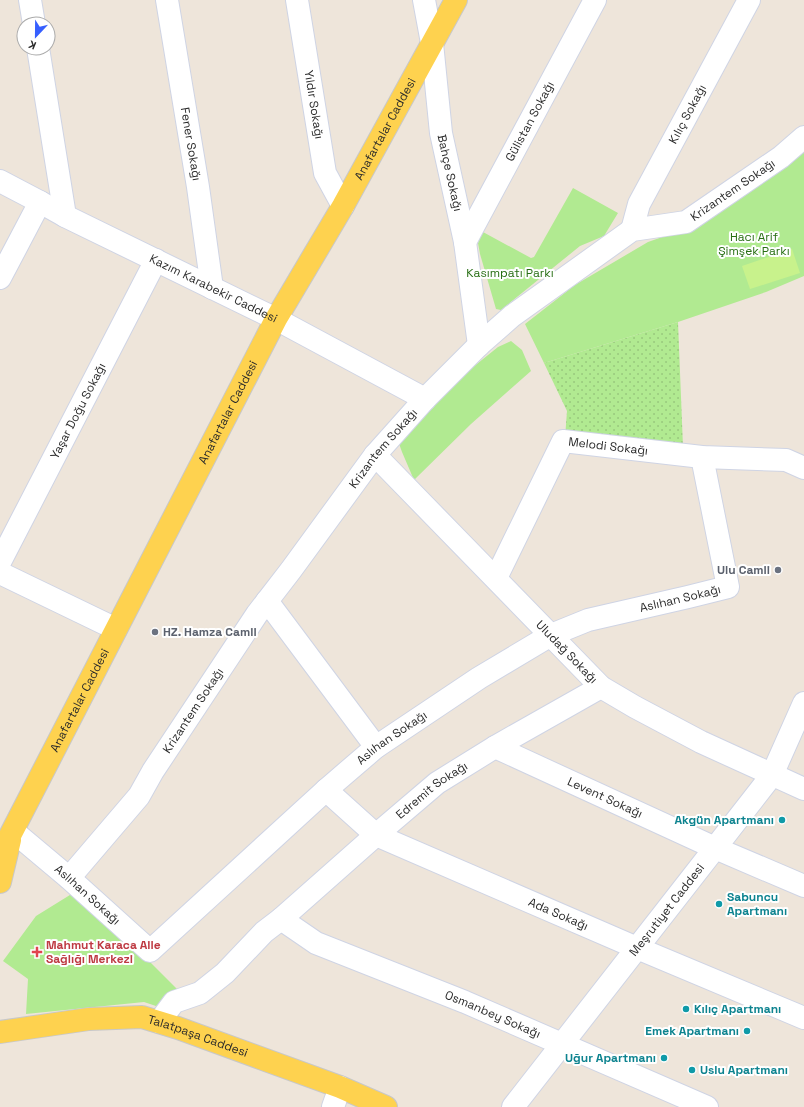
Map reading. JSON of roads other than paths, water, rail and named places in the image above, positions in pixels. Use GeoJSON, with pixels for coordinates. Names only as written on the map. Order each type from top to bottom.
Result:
{"type":"FeatureCollection","features":[{"type":"Feature","properties":{"kind":"main road","name":"Anafartalar Caddesi"},"geometry":{"type":"LineString","coordinates":[[0,855],[276,319],[343,206],[456,0]]}},
{"type":"Feature","properties":{"kind":"main road","name":"Anafartalar Caddesi"},"geometry":{"type":"LineString","coordinates":[[0,882],[13,831]]}},
{"type":"Feature","properties":{"kind":"main road","name":"Talatpaşa Caddesi"},"geometry":{"type":"LineString","coordinates":[[0,1032],[89,1019],[142,1017],[158,1022],[337,1097],[386,1107]]}},
{"type":"Feature","properties":{"kind":"street"},"geometry":{"type":"LineString","coordinates":[[30,0],[33,16]]}},
{"type":"Feature","properties":{"kind":"street","name":"Fener Sokağı"},"geometry":{"type":"LineString","coordinates":[[167,0],[198,187],[212,288]]}},
{"type":"Feature","properties":{"kind":"street","name":"Yıldır Sokağı"},"geometry":{"type":"LineString","coordinates":[[297,0],[325,173],[343,206]]}},
{"type":"Feature","properties":{"kind":"street","name":"Bahçe Sokağı"},"geometry":{"type":"LineString","coordinates":[[424,0],[432,43],[441,133],[465,242],[480,345]]}},
{"type":"Feature","properties":{"kind":"street","name":"Gülistan Sokağı"},"geometry":{"type":"LineString","coordinates":[[465,242],[595,0]]}},
{"type":"Feature","properties":{"kind":"street","name":"Kılıç Sokağı"},"geometry":{"type":"LineString","coordinates":[[632,230],[639,204],[749,0]]}},
{"type":"Feature","properties":{"kind":"street"},"geometry":{"type":"LineString","coordinates":[[39,56],[66,216]]}},
{"type":"Feature","properties":{"kind":"street","name":"Krizantem Sokağı"},"geometry":{"type":"LineString","coordinates":[[69,878],[139,796],[153,771],[267,600],[375,455],[425,399],[512,316],[632,230],[686,222],[781,157],[804,137]]}},
{"type":"Feature","properties":{"kind":"street","name":"Kazım Karabekir Caddesi"},"geometry":{"type":"LineString","coordinates":[[0,181],[66,216],[276,319],[425,399]]}},
{"type":"Feature","properties":{"kind":"street"},"geometry":{"type":"LineString","coordinates":[[0,278],[40,202]]}},
{"type":"Feature","properties":{"kind":"street","name":"Yaşar Doğu Sokağı"},"geometry":{"type":"LineString","coordinates":[[0,562],[156,260]]}},
{"type":"Feature","properties":{"kind":"street","name":"Melodi Sokağı"},"geometry":{"type":"LineString","coordinates":[[496,578],[562,441],[702,456],[786,460],[804,468]]}},
{"type":"Feature","properties":{"kind":"street","name":"Uludağ Sokağı"},"geometry":{"type":"LineString","coordinates":[[375,455],[601,687],[701,742],[804,789]]}},
{"type":"Feature","properties":{"kind":"street","name":"Aslıhan Sokağı"},"geometry":{"type":"LineString","coordinates":[[13,831],[69,878],[150,951],[326,790],[376,747],[479,678],[551,635],[588,620],[728,587],[702,456]]}},
{"type":"Feature","properties":{"kind":"street"},"geometry":{"type":"LineString","coordinates":[[0,573],[116,629]]}},
{"type":"Feature","properties":{"kind":"street"},"geometry":{"type":"LineString","coordinates":[[267,600],[376,747]]}},
{"type":"Feature","properties":{"kind":"street","name":"Edremit Sokağı"},"geometry":{"type":"LineString","coordinates":[[158,1022],[174,1002],[200,993],[225,973],[264,932],[281,919],[437,783],[495,747],[601,687]]}},
{"type":"Feature","properties":{"kind":"street","name":"Meşrutiyet Caddesi"},"geometry":{"type":"LineString","coordinates":[[513,1107],[772,775],[804,703]]}},
{"type":"Feature","properties":{"kind":"street","name":"Levent Sokağı"},"geometry":{"type":"LineString","coordinates":[[495,747],[715,848],[804,886]]}},
{"type":"Feature","properties":{"kind":"street","name":"Ada Sokağı"},"geometry":{"type":"LineString","coordinates":[[326,790],[376,835],[637,948],[804,1018]]}},
{"type":"Feature","properties":{"kind":"street","name":"Osmanbey Sokağı"},"geometry":{"type":"LineString","coordinates":[[281,919],[316,943],[464,1002],[707,1107]]}},
{"type":"Feature","properties":{"kind":"place","name":"Ulu Camii"},"geometry":{"type":"Point","coordinates":[778,570]}},
{"type":"Feature","properties":{"kind":"place","name":"HZ. Hamza Camii"},"geometry":{"type":"Point","coordinates":[155,632]}},
{"type":"Feature","properties":{"kind":"place","name":"Akgün Apartmanı"},"geometry":{"type":"Point","coordinates":[782,820]}},
{"type":"Feature","properties":{"kind":"place","name":"Sabuncu Apartmanı"},"geometry":{"type":"Point","coordinates":[719,904]}},
{"type":"Feature","properties":{"kind":"place","name":"Mahmut Karaca Aile Sağlığı Merkezi"},"geometry":{"type":"Point","coordinates":[37,952]}},
{"type":"Feature","properties":{"kind":"place","name":"Kılıç Apartmanı"},"geometry":{"type":"Point","coordinates":[686,1009]}},
{"type":"Feature","properties":{"kind":"place","name":"Emek Apartmanı"},"geometry":{"type":"Point","coordinates":[747,1031]}},
{"type":"Feature","properties":{"kind":"place","name":"Uğur Apartmanı"},"geometry":{"type":"Point","coordinates":[664,1058]}},
{"type":"Feature","properties":{"kind":"place","name":"Uslu Apartmanı"},"geometry":{"type":"Point","coordinates":[692,1070]}},
{"type":"Feature","properties":{"kind":"park label","name":"Hacı Arif Şimşek Parkı"},"geometry":{"type":"Point","coordinates":[754,244]}},
{"type":"Feature","properties":{"kind":"park label","name":"Kasımpatı Parkı"},"geometry":{"type":"Point","coordinates":[510,273]}}]}
